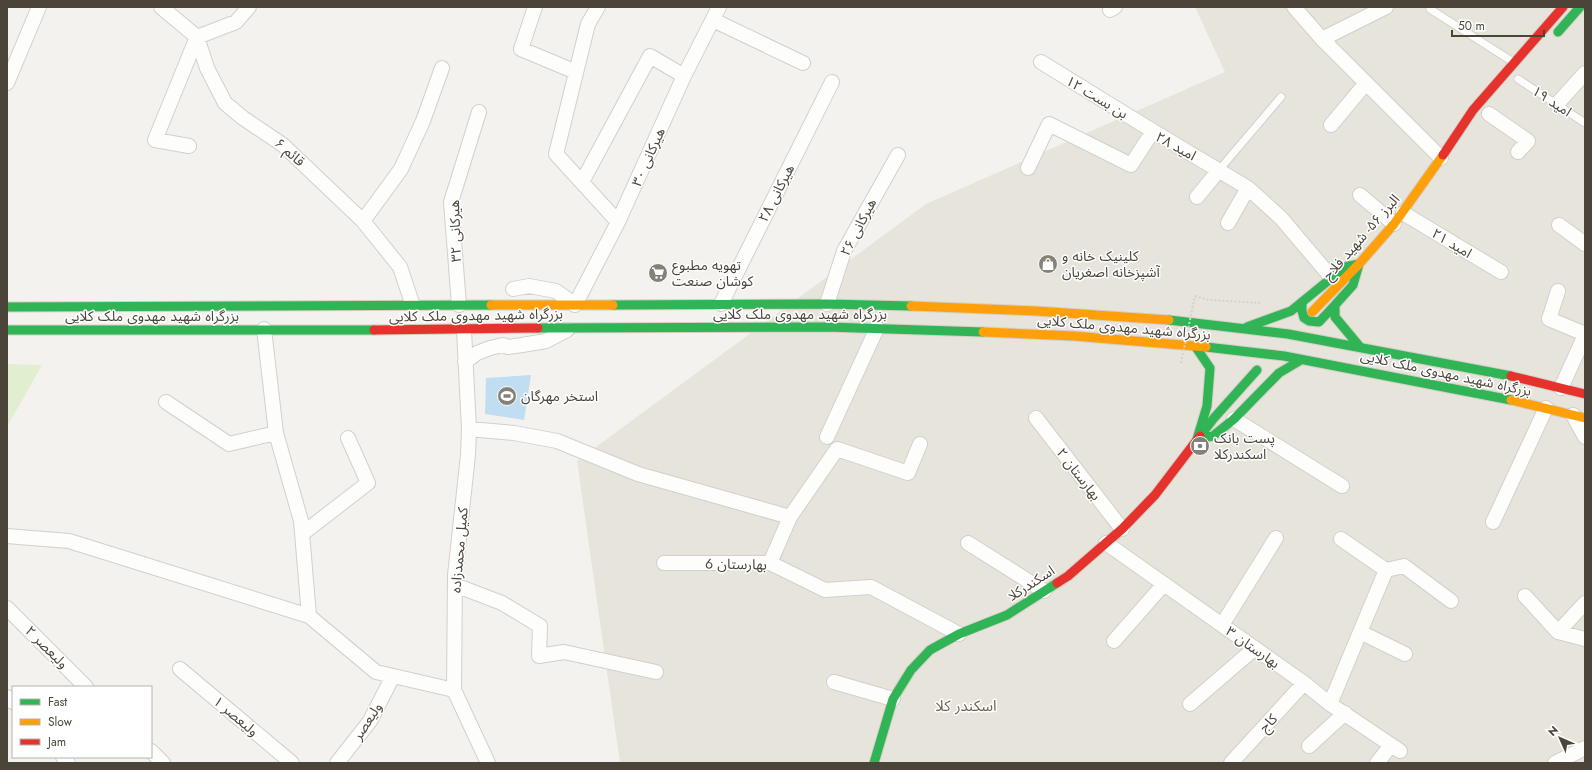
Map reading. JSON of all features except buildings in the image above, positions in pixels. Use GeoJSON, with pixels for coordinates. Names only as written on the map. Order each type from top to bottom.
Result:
{"type":"FeatureCollection","features":[{"type":"Feature","properties":{"kind":"main road","name":"البرز ۵۶- شهید فلاح"},"geometry":{"type":"LineString","coordinates":[[1312,312],[1359,264],[1398,218],[1442,158],[1473,110],[1563,7]]}},
{"type":"Feature","properties":{"kind":"main road"},"geometry":{"type":"LineString","coordinates":[[1554,37],[1580,7]]}},
{"type":"Feature","properties":{"kind":"main road","name":"البرز ۵۶- شهید فلاح"},"geometry":{"type":"LineString","coordinates":[[1442,158],[1465,137]]}},
{"type":"Feature","properties":{"kind":"main road"},"geometry":{"type":"LineString","coordinates":[[1245,328],[1290,311],[1345,266],[1359,264],[1353,285],[1319,322],[1311,323],[1304,318],[1301,313],[1302,302]]}},
{"type":"Feature","properties":{"kind":"main road","name":"بزرگراه شهید مهدوی ملک کلایی"},"geometry":{"type":"LineString","coordinates":[[7,307],[827,304],[924,306],[1076,313],[1245,328],[1287,334],[1494,373],[1585,394]]}},
{"type":"Feature","properties":{"kind":"main road"},"geometry":{"type":"LineString","coordinates":[[1335,305],[1335,317],[1360,347]]}},
{"type":"Feature","properties":{"kind":"main road","name":"بزرگراه شهید مهدوی ملک کلایی"},"geometry":{"type":"LineString","coordinates":[[7,330],[464,330],[573,327],[877,328],[1067,336],[1195,346],[1301,360],[1437,385],[1546,408],[1579,417]]}},
{"type":"Feature","properties":{"kind":"main road"},"geometry":{"type":"LineString","coordinates":[[1195,346],[1210,368],[1207,406],[1197,439],[1213,436],[1234,419],[1279,373],[1301,360]]}},
{"type":"Feature","properties":{"kind":"main road","name":"اسکندرکلا"},"geometry":{"type":"LineString","coordinates":[[874,763],[893,700],[911,670],[930,650],[959,634],[1007,615],[1068,576],[1122,529],[1155,495],[1214,418],[1257,370]]}},
{"type":"Feature","properties":{"kind":"street"},"geometry":{"type":"LineString","coordinates":[[7,83],[39,7]]}},
{"type":"Feature","properties":{"kind":"street"},"geometry":{"type":"LineString","coordinates":[[160,7],[197,37]]}},
{"type":"Feature","properties":{"kind":"street"},"geometry":{"type":"LineString","coordinates":[[189,146],[155,140],[197,37],[236,22],[249,7]]}},
{"type":"Feature","properties":{"kind":"street"},"geometry":{"type":"LineString","coordinates":[[536,7],[521,50],[576,72]]}},
{"type":"Feature","properties":{"kind":"street"},"geometry":{"type":"LineString","coordinates":[[598,7],[588,24],[556,154],[618,222]]}},
{"type":"Feature","properties":{"kind":"street"},"geometry":{"type":"LineString","coordinates":[[1294,7],[1322,39],[1442,158]]}},
{"type":"Feature","properties":{"kind":"street"},"geometry":{"type":"LineString","coordinates":[[1322,39],[1386,7]]}},
{"type":"Feature","properties":{"kind":"street"},"geometry":{"type":"LineString","coordinates":[[716,13],[803,63]]}},
{"type":"Feature","properties":{"kind":"street","name":"هیرکانی ۳۰"},"geometry":{"type":"LineString","coordinates":[[575,305],[618,222],[684,76],[716,13]]}},
{"type":"Feature","properties":{"kind":"street","name":"قائم ۶"},"geometry":{"type":"LineString","coordinates":[[197,37],[206,68],[225,103],[243,118],[283,145],[363,221],[400,267],[413,306]]}},
{"type":"Feature","properties":{"kind":"street"},"geometry":{"type":"LineString","coordinates":[[582,182],[650,56],[684,76]]}},
{"type":"Feature","properties":{"kind":"street","name":"بن بست ۱۲"},"geometry":{"type":"LineString","coordinates":[[1041,62],[1153,131]]}},
{"type":"Feature","properties":{"kind":"street"},"geometry":{"type":"LineString","coordinates":[[363,221],[401,169],[423,121],[442,68]]}},
{"type":"Feature","properties":{"kind":"street"},"geometry":{"type":"LineString","coordinates":[[1557,104],[1585,73]]}},
{"type":"Feature","properties":{"kind":"street","name":"هیرکانی ۲۸"},"geometry":{"type":"LineString","coordinates":[[721,304],[832,82]]}},
{"type":"Feature","properties":{"kind":"street"},"geometry":{"type":"LineString","coordinates":[[1331,125],[1366,83]]}},
{"type":"Feature","properties":{"kind":"street","name":"هیرکانی ۳۲"},"geometry":{"type":"LineString","coordinates":[[459,305],[451,202],[479,112]]}},
{"type":"Feature","properties":{"kind":"street"},"geometry":{"type":"LineString","coordinates":[[1488,115],[1528,141],[1518,152]]}},
{"type":"Feature","properties":{"kind":"street","name":"امید ۲۸"},"geometry":{"type":"LineString","coordinates":[[1028,168],[1049,124],[1131,164],[1153,131],[1248,188],[1281,218],[1331,278]]}},
{"type":"Feature","properties":{"kind":"street","name":"هیرکانی ۲۶"},"geometry":{"type":"LineString","coordinates":[[827,304],[844,251],[898,155]]}},
{"type":"Feature","properties":{"kind":"street"},"geometry":{"type":"LineString","coordinates":[[1197,197],[1218,170]]}},
{"type":"Feature","properties":{"kind":"street"},"geometry":{"type":"LineString","coordinates":[[1228,223],[1248,188]]}},
{"type":"Feature","properties":{"kind":"street","name":"امید ۲۱"},"geometry":{"type":"LineString","coordinates":[[1360,195],[1398,218],[1501,272]]}},
{"type":"Feature","properties":{"kind":"street"},"geometry":{"type":"LineString","coordinates":[[1559,225],[1585,244]]}},
{"type":"Feature","properties":{"kind":"street"},"geometry":{"type":"LineString","coordinates":[[514,289],[529,286],[556,291],[575,305]]}},
{"type":"Feature","properties":{"kind":"street"},"geometry":{"type":"LineString","coordinates":[[1558,291],[1549,319],[1585,335],[1561,388]]}},
{"type":"Feature","properties":{"kind":"street"},"geometry":{"type":"LineString","coordinates":[[465,362],[477,353],[490,348],[503,345],[522,345],[546,341],[573,327]]}},
{"type":"Feature","properties":{"kind":"street"},"geometry":{"type":"LineString","coordinates":[[827,437],[877,328]]}},
{"type":"Feature","properties":{"kind":"street"},"geometry":{"type":"LineString","coordinates":[[264,329],[276,433],[301,521],[309,616]]}},
{"type":"Feature","properties":{"kind":"street","name":"کمیل محمدزاده"},"geometry":{"type":"LineString","coordinates":[[464,330],[469,429],[468,455],[455,585],[454,690],[488,763]]}},
{"type":"Feature","properties":{"kind":"street"},"geometry":{"type":"LineString","coordinates":[[166,402],[229,444],[276,433]]}},
{"type":"Feature","properties":{"kind":"street"},"geometry":{"type":"LineString","coordinates":[[1493,522],[1546,408]]}},
{"type":"Feature","properties":{"kind":"street"},"geometry":{"type":"LineString","coordinates":[[1579,417],[1585,438]]}},
{"type":"Feature","properties":{"kind":"street","name":"بهارستان ۲"},"geometry":{"type":"LineString","coordinates":[[1036,418],[1122,529]]}},
{"type":"Feature","properties":{"kind":"street"},"geometry":{"type":"LineString","coordinates":[[1234,419],[1342,486]]}},
{"type":"Feature","properties":{"kind":"street"},"geometry":{"type":"LineString","coordinates":[[469,429],[514,433],[557,441],[638,474],[790,517]]}},
{"type":"Feature","properties":{"kind":"street"},"geometry":{"type":"LineString","coordinates":[[302,534],[368,483],[348,438]]}},
{"type":"Feature","properties":{"kind":"street"},"geometry":{"type":"LineString","coordinates":[[770,563],[790,517],[837,449],[908,473],[920,444]]}},
{"type":"Feature","properties":{"kind":"street"},"geometry":{"type":"LineString","coordinates":[[7,536],[69,541],[309,616],[376,672],[454,690]]}},
{"type":"Feature","properties":{"kind":"street"},"geometry":{"type":"LineString","coordinates":[[1222,625],[1276,538]]}},
{"type":"Feature","properties":{"kind":"street"},"geometry":{"type":"LineString","coordinates":[[1341,539],[1386,570],[1404,566],[1451,601]]}},
{"type":"Feature","properties":{"kind":"street"},"geometry":{"type":"LineString","coordinates":[[968,543],[1044,591]]}},
{"type":"Feature","properties":{"kind":"street","name":"بهارستان ۳"},"geometry":{"type":"LineString","coordinates":[[1106,543],[1304,683],[1330,704],[1396,748],[1377,763]]}},
{"type":"Feature","properties":{"kind":"street","name":"بهارستان 6"},"geometry":{"type":"LineString","coordinates":[[664,564],[770,563],[825,590],[871,587],[959,634]]}},
{"type":"Feature","properties":{"kind":"street"},"geometry":{"type":"LineString","coordinates":[[1330,704],[1386,570]]}},
{"type":"Feature","properties":{"kind":"street"},"geometry":{"type":"LineString","coordinates":[[1114,641],[1164,584]]}},
{"type":"Feature","properties":{"kind":"street"},"geometry":{"type":"LineString","coordinates":[[455,585],[502,603],[540,626],[539,656],[564,652],[656,672]]}},
{"type":"Feature","properties":{"kind":"street"},"geometry":{"type":"LineString","coordinates":[[1525,596],[1558,632],[1585,639]]}},
{"type":"Feature","properties":{"kind":"street"},"geometry":{"type":"LineString","coordinates":[[1558,632],[1585,602]]}},
{"type":"Feature","properties":{"kind":"street","name":"ولیعصر ۲"},"geometry":{"type":"LineString","coordinates":[[7,608],[85,686]]}},
{"type":"Feature","properties":{"kind":"street"},"geometry":{"type":"LineString","coordinates":[[1360,632],[1405,654]]}},
{"type":"Feature","properties":{"kind":"street"},"geometry":{"type":"LineString","coordinates":[[1190,704],[1255,648]]}},
{"type":"Feature","properties":{"kind":"street","name":"ولیعصر ۱"},"geometry":{"type":"LineString","coordinates":[[180,669],[292,763]]}},
{"type":"Feature","properties":{"kind":"street","name":"ولیعصر"},"geometry":{"type":"LineString","coordinates":[[337,763],[370,721],[393,676]]}},
{"type":"Feature","properties":{"kind":"street"},"geometry":{"type":"LineString","coordinates":[[834,682],[893,700]]}},
{"type":"Feature","properties":{"kind":"street","name":"کاج"},"geometry":{"type":"LineString","coordinates":[[1231,763],[1304,683]]}},
{"type":"Feature","properties":{"kind":"street"},"geometry":{"type":"LineString","coordinates":[[1309,746],[1345,713]]}},
{"type":"Feature","properties":{"kind":"street"},"geometry":{"type":"LineString","coordinates":[[1555,763],[1585,748]]}},
{"type":"Feature","properties":{"kind":"street"},"geometry":{"type":"LineString","coordinates":[[152,752],[163,763]]}},
{"type":"Feature","properties":{"kind":"lane"},"geometry":{"type":"LineString","coordinates":[[1430,9],[1514,63]]}},
{"type":"Feature","properties":{"kind":"lane","name":"امید ۱۹"},"geometry":{"type":"LineString","coordinates":[[1518,79],[1585,123]]}},
{"type":"Feature","properties":{"kind":"lane"},"geometry":{"type":"LineString","coordinates":[[1218,170],[1281,97]]}},
{"type":"Feature","properties":{"kind":"path"},"geometry":{"type":"LineString","coordinates":[[1181,363],[1195,296],[1209,300],[1262,303]]}},
{"type":"Feature","properties":{"kind":"shaded area"},"geometry":{"type":"Polygon","coordinates":[[[1195,7],[1585,7],[1585,763],[620,763],[577,461],[926,204],[1225,72],[1195,7]]]}},
{"type":"Feature","properties":{"kind":"green space"},"geometry":{"type":"Polygon","coordinates":[[[7,364],[42,365],[7,427],[7,364]]]}},
{"type":"Feature","properties":{"kind":"water","name":"استخر مهرگان"},"geometry":{"type":"Polygon","coordinates":[[[531,375],[524,420],[485,414],[486,378],[531,375]]]}},
{"type":"Feature","properties":{"kind":"traffic: fast"},"geometry":{"type":"LineString","coordinates":[[1558,32],[1580,7]]}},
{"type":"Feature","properties":{"kind":"traffic: fast"},"geometry":{"type":"LineString","coordinates":[[1247,327],[1291,311],[1345,267],[1359,264],[1353,285],[1335,305],[1335,317],[1360,347]]}},
{"type":"Feature","properties":{"kind":"traffic: fast"},"geometry":{"type":"LineString","coordinates":[[1302,302],[1304,318],[1309,321],[1319,322],[1335,305]]}},
{"type":"Feature","properties":{"kind":"traffic: fast"},"geometry":{"type":"LineString","coordinates":[[613,305],[827,304],[911,306]]}},
{"type":"Feature","properties":{"kind":"traffic: fast"},"geometry":{"type":"LineString","coordinates":[[7,307],[491,305]]}},
{"type":"Feature","properties":{"kind":"traffic: fast"},"geometry":{"type":"LineString","coordinates":[[1169,320],[1288,334],[1511,376]]}},
{"type":"Feature","properties":{"kind":"traffic: fast"},"geometry":{"type":"LineString","coordinates":[[538,328],[827,327],[983,332]]}},
{"type":"Feature","properties":{"kind":"traffic: fast"},"geometry":{"type":"LineString","coordinates":[[7,330],[374,330]]}},
{"type":"Feature","properties":{"kind":"traffic: fast"},"geometry":{"type":"LineString","coordinates":[[1195,346],[1210,368],[1207,406],[1197,439],[1213,436],[1234,419],[1279,373],[1301,360]]}},
{"type":"Feature","properties":{"kind":"traffic: fast"},"geometry":{"type":"LineString","coordinates":[[1206,347],[1284,356],[1511,400]]}},
{"type":"Feature","properties":{"kind":"traffic: fast"},"geometry":{"type":"LineString","coordinates":[[1200,436],[1257,370]]}},
{"type":"Feature","properties":{"kind":"traffic: fast"},"geometry":{"type":"LineString","coordinates":[[874,763],[893,699],[911,670],[930,650],[959,634],[1007,615],[1057,583]]}},
{"type":"Feature","properties":{"kind":"traffic: slow"},"geometry":{"type":"LineString","coordinates":[[1312,312],[1359,264],[1394,224],[1443,155]]}},
{"type":"Feature","properties":{"kind":"traffic: slow"},"geometry":{"type":"LineString","coordinates":[[491,305],[613,305]]}},
{"type":"Feature","properties":{"kind":"traffic: slow"},"geometry":{"type":"LineString","coordinates":[[911,306],[1036,311],[1169,320]]}},
{"type":"Feature","properties":{"kind":"traffic: slow"},"geometry":{"type":"LineString","coordinates":[[983,332],[1074,336],[1206,347]]}},
{"type":"Feature","properties":{"kind":"traffic: slow"},"geometry":{"type":"LineString","coordinates":[[1511,400],[1585,418]]}},
{"type":"Feature","properties":{"kind":"traffic: jam"},"geometry":{"type":"LineString","coordinates":[[1443,155],[1473,110],[1563,7]]}},
{"type":"Feature","properties":{"kind":"traffic: jam"},"geometry":{"type":"LineString","coordinates":[[374,330],[538,328]]}},
{"type":"Feature","properties":{"kind":"traffic: jam"},"geometry":{"type":"LineString","coordinates":[[1511,376],[1585,394]]}},
{"type":"Feature","properties":{"kind":"traffic: jam"},"geometry":{"type":"LineString","coordinates":[[1057,583],[1068,576],[1122,529],[1155,495],[1200,436]]}},
{"type":"Feature","properties":{"kind":"place","name":"کلینیک خانه و آشپزخانه اصغریان"},"geometry":{"type":"Point","coordinates":[1048,264]}},
{"type":"Feature","properties":{"kind":"place","name":"تهویه مطبوع کوشان صنعت"},"geometry":{"type":"Point","coordinates":[658,273]}},
{"type":"Feature","properties":{"kind":"place","name":"استخر مهرگان"},"geometry":{"type":"Point","coordinates":[507,396]}},
{"type":"Feature","properties":{"kind":"place","name":"پست بانک اسکندرکلا"},"geometry":{"type":"Point","coordinates":[1200,446]}},
{"type":"Feature","properties":{"kind":"district","name":"اسکندر کلا"},"geometry":{"type":"Point","coordinates":[966,706]}}]}
